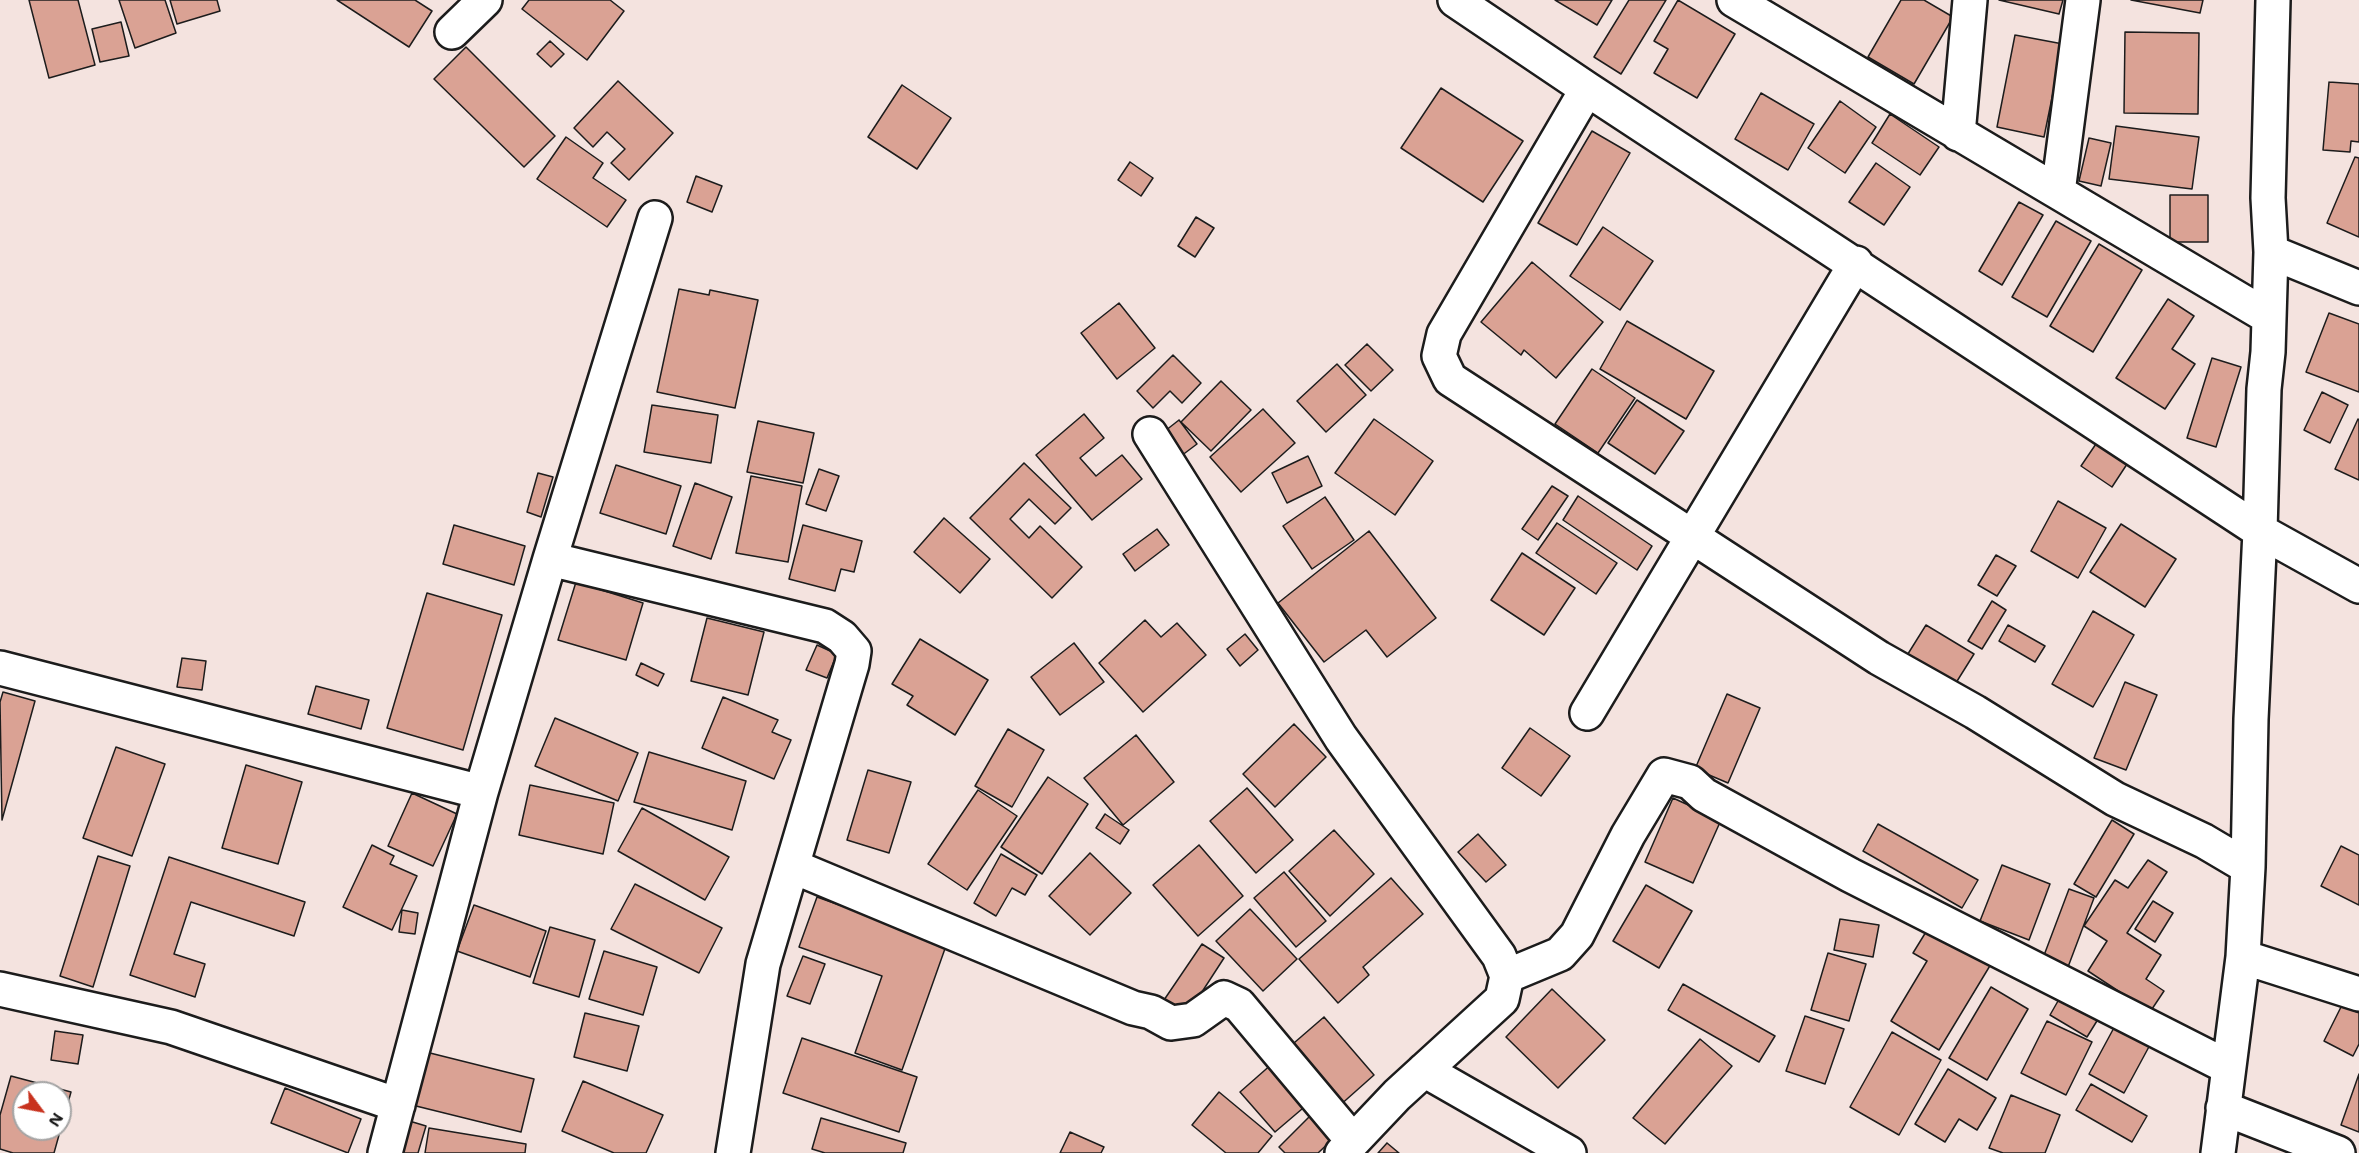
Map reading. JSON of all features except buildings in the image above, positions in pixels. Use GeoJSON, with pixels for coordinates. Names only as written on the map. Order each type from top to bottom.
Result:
{"type":"FeatureCollection","features":[{"type":"Feature","properties":{"kind":"street"},"geometry":{"type":"LineString","coordinates":[[452,32],[485,0]]}},
{"type":"Feature","properties":{"kind":"street"},"geometry":{"type":"LineString","coordinates":[[1455,0],[2260,531],[2359,586]]}},
{"type":"Feature","properties":{"kind":"street"},"geometry":{"type":"LineString","coordinates":[[1734,0],[2267,316]]}},
{"type":"Feature","properties":{"kind":"street"},"geometry":{"type":"LineString","coordinates":[[1959,134],[1970,0]]}},
{"type":"Feature","properties":{"kind":"street"},"geometry":{"type":"LineString","coordinates":[[2058,192],[2083,0]]}},
{"type":"Feature","properties":{"kind":"street"},"geometry":{"type":"LineString","coordinates":[[2218,1153],[2243,957],[2248,867],[2250,719],[2271,252],[2268,198],[2273,0]]}},
{"type":"Feature","properties":{"kind":"street"},"geometry":{"type":"LineString","coordinates":[[1587,89],[1444,334],[1439,356],[1450,379],[1880,658],[1975,712],[2105,793],[2204,841],[2248,867]]}},
{"type":"Feature","properties":{"kind":"street"},"geometry":{"type":"LineString","coordinates":[[385,1153],[481,792],[655,218]]}},
{"type":"Feature","properties":{"kind":"street"},"geometry":{"type":"LineString","coordinates":[[2271,252],[2359,288]]}},
{"type":"Feature","properties":{"kind":"street"},"geometry":{"type":"LineString","coordinates":[[1587,713],[1856,263]]}},
{"type":"Feature","properties":{"kind":"street"},"geometry":{"type":"LineString","coordinates":[[792,866],[1133,1008],[1151,1012],[1171,1023],[1193,1020],[1224,998],[1239,1005],[1348,1147],[1424,1070],[1502,999],[1507,976],[1499,956],[1341,738],[1150,434]]}},
{"type":"Feature","properties":{"kind":"street"},"geometry":{"type":"LineString","coordinates":[[550,559],[825,626],[842,637],[854,651],[763,964],[733,1153]]}},
{"type":"Feature","properties":{"kind":"street"},"geometry":{"type":"LineString","coordinates":[[0,668],[481,792]]}},
{"type":"Feature","properties":{"kind":"street"},"geometry":{"type":"LineString","coordinates":[[1507,976],[1560,954],[1577,935],[1628,835],[1664,775],[1690,783],[1704,795],[1850,875],[2228,1067]]}},
{"type":"Feature","properties":{"kind":"street"},"geometry":{"type":"LineString","coordinates":[[2243,957],[2359,993]]}},
{"type":"Feature","properties":{"kind":"street"},"geometry":{"type":"LineString","coordinates":[[0,989],[171,1027],[398,1105]]}},
{"type":"Feature","properties":{"kind":"street"},"geometry":{"type":"LineString","coordinates":[[1424,1070],[1569,1153]]}},
{"type":"Feature","properties":{"kind":"street"},"geometry":{"type":"LineString","coordinates":[[2223,1108],[2338,1153]]}}]}
